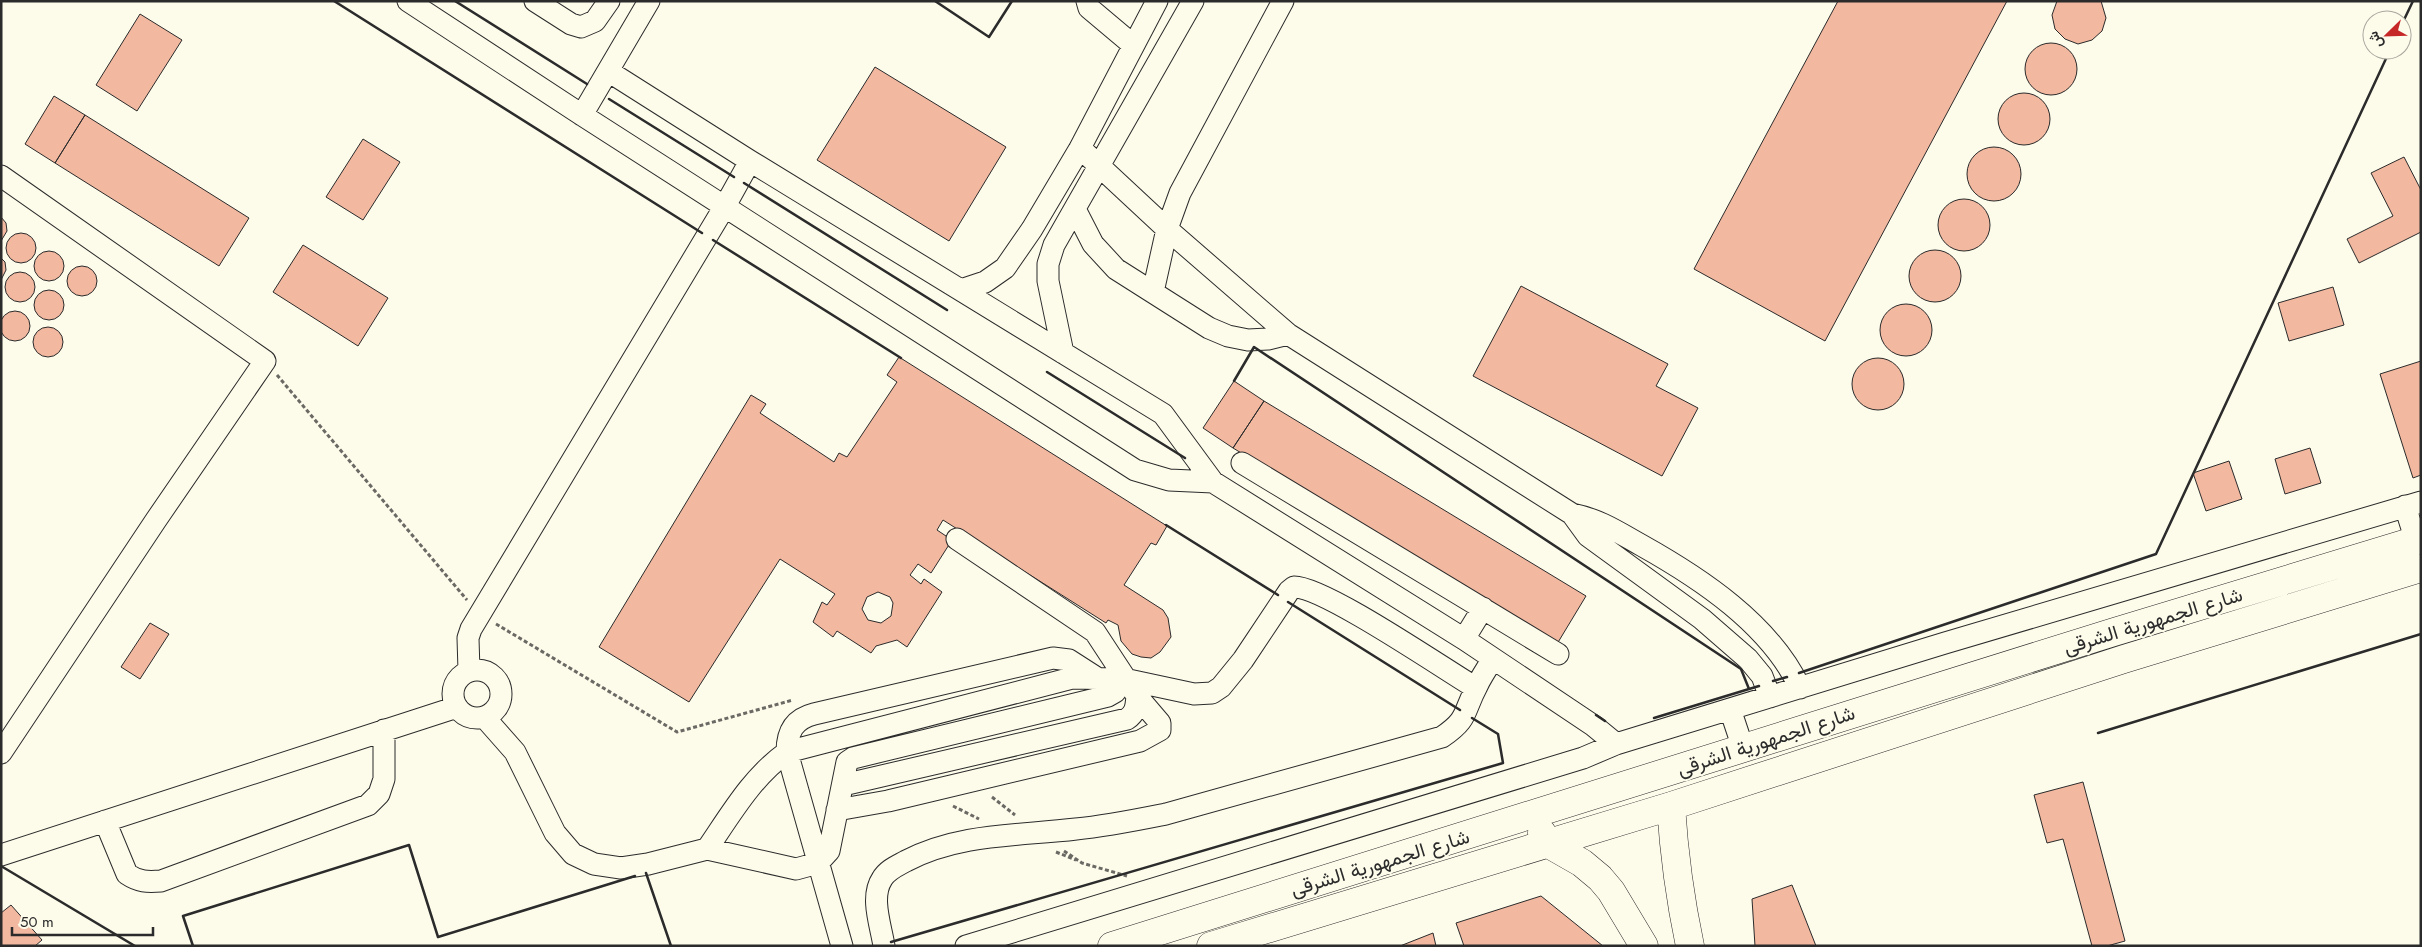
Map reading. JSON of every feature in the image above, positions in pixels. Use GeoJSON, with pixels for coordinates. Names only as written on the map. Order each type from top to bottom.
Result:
{"type":"FeatureCollection","features":[{"type":"Feature","properties":{"kind":"main road","name":"شارع الجمهورية الشرقى"},"geometry":{"type":"LineString","coordinates":[[1112,946],[1533,816],[1733,751],[2419,540]]}},
{"type":"Feature","properties":{"kind":"main road","name":"شارع الجمهورية الشرقى"},"geometry":{"type":"LineString","coordinates":[[1210,946],[1671,806],[2124,659],[2421,568]]}},
{"type":"Feature","properties":{"kind":"main road"},"geometry":{"type":"LineString","coordinates":[[1732,786],[1733,751]]}},
{"type":"Feature","properties":{"kind":"main road"},"geometry":{"type":"LineString","coordinates":[[1671,806],[1680,902],[1690,946]]}},
{"type":"Feature","properties":{"kind":"main road"},"geometry":{"type":"LineString","coordinates":[[1533,816],[1547,843],[1582,862],[1600,878],[1611,891],[1644,946]]}},
{"type":"Feature","properties":{"kind":"lane"},"geometry":{"type":"LineString","coordinates":[[408,1],[582,116],[1135,470],[1169,480],[1212,482]]}},
{"type":"Feature","properties":{"kind":"lane"},"geometry":{"type":"LineString","coordinates":[[535,1],[560,8],[576,26],[587,26],[595,21],[609,1]]}},
{"type":"Feature","properties":{"kind":"lane"},"geometry":{"type":"LineString","coordinates":[[582,116],[649,1]]}},
{"type":"Feature","properties":{"kind":"lane"},"geometry":{"type":"LineString","coordinates":[[1087,1],[1089,8],[1133,45]]}},
{"type":"Feature","properties":{"kind":"lane"},"geometry":{"type":"LineString","coordinates":[[961,290],[985,282],[1005,268],[1032,229],[1080,148],[1157,1]]}},
{"type":"Feature","properties":{"kind":"lane"},"geometry":{"type":"LineString","coordinates":[[1063,353],[1048,281],[1048,264],[1054,245],[1192,1]]}},
{"type":"Feature","properties":{"kind":"lane"},"geometry":{"type":"LineString","coordinates":[[1153,292],[1167,229],[1184,185],[1283,1]]}},
{"type":"Feature","properties":{"kind":"lane"},"geometry":{"type":"LineString","coordinates":[[608,71],[750,161],[1163,414],[1212,482],[1464,639],[1594,726],[1616,744]]}},
{"type":"Feature","properties":{"kind":"lane"},"geometry":{"type":"LineString","coordinates":[[1080,148],[1167,229],[1288,334],[1572,514],[1602,522],[1669,561],[1717,594],[1771,644],[1794,674],[1800,688]]}},
{"type":"Feature","properties":{"kind":"lane"},"geometry":{"type":"LineString","coordinates":[[469,671],[468,638],[471,629],[725,206],[750,161]]}},
{"type":"Feature","properties":{"kind":"lane"},"geometry":{"type":"LineString","coordinates":[[1,176],[265,361],[1,753]]}},
{"type":"Feature","properties":{"kind":"lane"},"geometry":{"type":"LineString","coordinates":[[1075,209],[1093,244],[1103,258],[1116,270],[1209,328],[1228,336],[1248,340],[1268,339],[1288,334]]}},
{"type":"Feature","properties":{"kind":"lane"},"geometry":{"type":"LineString","coordinates":[[1242,463],[1558,654]]}},
{"type":"Feature","properties":{"kind":"lane"},"geometry":{"type":"LineString","coordinates":[[966,946],[1583,758],[1616,744],[1730,709],[2413,504],[2419,540]]}},
{"type":"Feature","properties":{"kind":"lane"},"geometry":{"type":"LineString","coordinates":[[1572,514],[1588,536],[1702,619],[1748,659],[1762,676],[1770,697]]}},
{"type":"Feature","properties":{"kind":"lane"},"geometry":{"type":"LineString","coordinates":[[837,810],[888,801],[1140,741],[1156,734],[1160,730],[1160,723],[1124,678],[1095,632],[957,539]]}},
{"type":"Feature","properties":{"kind":"lane"},"geometry":{"type":"LineString","coordinates":[[708,849],[747,789],[772,763],[787,752],[1072,678],[1124,678],[1194,694],[1212,693],[1221,687],[1243,660],[1289,591],[1294,588],[1314,591],[1371,623],[1476,688]]}},
{"type":"Feature","properties":{"kind":"lane"},"geometry":{"type":"LineString","coordinates":[[1371,623],[1380,622],[1393,614],[1395,606],[1393,595]]}},
{"type":"Feature","properties":{"kind":"lane"},"geometry":{"type":"LineString","coordinates":[[1464,639],[1483,608]]}},
{"type":"Feature","properties":{"kind":"lane"},"geometry":{"type":"LineString","coordinates":[[842,946],[787,752],[790,730],[795,724],[807,716],[1053,658],[1068,660],[1097,678]]}},
{"type":"Feature","properties":{"kind":"lane"},"geometry":{"type":"LineString","coordinates":[[884,946],[877,898],[881,879],[891,869],[915,856],[963,840],[1075,830],[1166,814],[1442,737],[1457,727],[1464,718],[1476,688],[1492,659]]}},
{"type":"Feature","properties":{"kind":"lane"},"geometry":{"type":"LineString","coordinates":[[480,670],[490,674],[498,682],[501,692],[500,703],[494,712],[485,718],[474,719],[464,715],[457,707],[453,697],[454,686],[460,677],[469,671],[480,670]]}},
{"type":"Feature","properties":{"kind":"lane"},"geometry":{"type":"LineString","coordinates":[[485,718],[515,752],[555,832],[573,854],[594,864],[620,868],[648,864],[708,849],[796,869],[818,863],[829,851],[844,785],[847,762],[853,758],[1099,698],[1115,692],[1124,678]]}},
{"type":"Feature","properties":{"kind":"lane"},"geometry":{"type":"LineString","coordinates":[[844,785],[1127,719],[1133,716],[1137,696]]}},
{"type":"Feature","properties":{"kind":"lane"},"geometry":{"type":"LineString","coordinates":[[1,854],[457,707]]}},
{"type":"Feature","properties":{"kind":"lane"},"geometry":{"type":"LineString","coordinates":[[1730,709],[1733,751]]}},
{"type":"Feature","properties":{"kind":"lane"},"geometry":{"type":"LineString","coordinates":[[105,821],[128,874],[147,882],[161,880],[368,805],[379,794],[384,779],[384,730]]}},
{"type":"Feature","properties":{"kind":"building"},"geometry":{"type":"Polygon","coordinates":[[[1838,1],[2007,1],[1825,341],[1694,269],[1838,1]]]}},
{"type":"Feature","properties":{"kind":"building"},"geometry":{"type":"Polygon","coordinates":[[[2057,1],[2101,1],[2106,18],[2102,31],[2092,40],[2078,44],[2065,39],[2055,29],[2052,15],[2057,1]]]}},
{"type":"Feature","properties":{"kind":"building"},"geometry":{"type":"Polygon","coordinates":[[[140,14],[182,40],[137,111],[96,85],[140,14]]]}},
{"type":"Feature","properties":{"kind":"building"},"geometry":{"type":"Polygon","coordinates":[[[2046,43],[2056,43],[2070,50],[2077,64],[2077,74],[2070,88],[2056,95],[2046,95],[2036,91],[2029,84],[2025,74],[2025,64],[2029,54],[2036,47],[2046,43]]]}},
{"type":"Feature","properties":{"kind":"building"},"geometry":{"type":"Polygon","coordinates":[[[875,67],[1006,147],[949,241],[817,160],[875,67]]]}},
{"type":"Feature","properties":{"kind":"building"},"geometry":{"type":"Polygon","coordinates":[[[2019,93],[2029,93],[2043,100],[2050,114],[2050,124],[2043,138],[2029,145],[2019,145],[2009,141],[2002,134],[1998,124],[1998,114],[2002,104],[2009,97],[2019,93]]]}},
{"type":"Feature","properties":{"kind":"building"},"geometry":{"type":"Polygon","coordinates":[[[54,96],[85,115],[55,163],[25,144],[54,96]]]}},
{"type":"Feature","properties":{"kind":"building"},"geometry":{"type":"Polygon","coordinates":[[[85,115],[249,218],[219,266],[55,163],[85,115]]]}},
{"type":"Feature","properties":{"kind":"building"},"geometry":{"type":"Polygon","coordinates":[[[363,139],[400,162],[363,220],[326,197],[363,139]]]}},
{"type":"Feature","properties":{"kind":"building"},"geometry":{"type":"Polygon","coordinates":[[[1994,147],[2013,155],[2021,174],[2013,193],[1994,201],[1975,193],[1967,174],[1975,155],[1994,147]]]}},
{"type":"Feature","properties":{"kind":"building"},"geometry":{"type":"Polygon","coordinates":[[[2404,157],[2421,190],[2421,232],[2359,263],[2347,239],[2393,216],[2371,173],[2404,157]]]}},
{"type":"Feature","properties":{"kind":"building"},"geometry":{"type":"Polygon","coordinates":[[[1959,199],[1969,199],[1983,206],[1990,220],[1990,230],[1983,244],[1969,251],[1959,251],[1949,247],[1942,240],[1938,230],[1938,220],[1942,210],[1949,203],[1959,199]]]}},
{"type":"Feature","properties":{"kind":"building"},"geometry":{"type":"Polygon","coordinates":[[[1,217],[6,223],[7,231],[1,241],[1,217]]]}},
{"type":"Feature","properties":{"kind":"building"},"geometry":{"type":"Polygon","coordinates":[[[21,233],[32,237],[36,248],[32,259],[21,263],[10,259],[6,248],[10,237],[21,233]]]}},
{"type":"Feature","properties":{"kind":"building"},"geometry":{"type":"Polygon","coordinates":[[[303,245],[388,298],[358,346],[273,292],[303,245]]]}},
{"type":"Feature","properties":{"kind":"building"},"geometry":{"type":"Polygon","coordinates":[[[1930,250],[1940,250],[1954,257],[1961,271],[1961,281],[1954,295],[1940,302],[1930,302],[1920,298],[1913,291],[1909,281],[1909,271],[1913,261],[1920,254],[1930,250]]]}},
{"type":"Feature","properties":{"kind":"building"},"geometry":{"type":"Polygon","coordinates":[[[49,251],[60,255],[64,266],[60,277],[49,281],[38,277],[34,266],[38,255],[49,251]]]}},
{"type":"Feature","properties":{"kind":"building"},"geometry":{"type":"Polygon","coordinates":[[[1,258],[5,262],[6,270],[1,280],[1,258]]]}},
{"type":"Feature","properties":{"kind":"building"},"geometry":{"type":"Polygon","coordinates":[[[82,266],[93,270],[97,281],[93,292],[82,296],[71,292],[67,281],[71,270],[82,266]]]}},
{"type":"Feature","properties":{"kind":"building"},"geometry":{"type":"Polygon","coordinates":[[[20,272],[31,276],[35,287],[31,298],[20,302],[9,298],[5,287],[9,276],[20,272]]]}},
{"type":"Feature","properties":{"kind":"building"},"geometry":{"type":"Polygon","coordinates":[[[1521,286],[1668,364],[1656,386],[1698,408],[1662,476],[1473,376],[1521,286]]]}},
{"type":"Feature","properties":{"kind":"building"},"geometry":{"type":"Polygon","coordinates":[[[2333,287],[2344,325],[2289,341],[2278,303],[2333,287]]]}},
{"type":"Feature","properties":{"kind":"building"},"geometry":{"type":"Polygon","coordinates":[[[49,290],[60,294],[64,305],[60,316],[49,320],[38,316],[34,305],[38,294],[49,290]]]}},
{"type":"Feature","properties":{"kind":"building"},"geometry":{"type":"Polygon","coordinates":[[[1901,304],[1911,304],[1925,311],[1932,325],[1932,335],[1925,349],[1911,356],[1901,356],[1891,352],[1884,345],[1880,335],[1880,325],[1884,315],[1891,308],[1901,304]]]}},
{"type":"Feature","properties":{"kind":"building"},"geometry":{"type":"Polygon","coordinates":[[[15,311],[26,315],[30,326],[26,337],[15,341],[4,337],[0,326],[4,315],[15,311]]]}},
{"type":"Feature","properties":{"kind":"building"},"geometry":{"type":"Polygon","coordinates":[[[48,327],[59,331],[63,342],[59,353],[48,357],[37,353],[33,342],[37,331],[48,327]]]}},
{"type":"Feature","properties":{"kind":"building"},"geometry":{"type":"Polygon","coordinates":[[[899,357],[1167,526],[1156,545],[1151,543],[1124,585],[1163,610],[1168,618],[1171,637],[1160,652],[1151,658],[1132,654],[1121,641],[1118,625],[1108,620],[1106,623],[943,520],[937,530],[952,540],[931,573],[918,564],[910,575],[921,584],[924,579],[942,592],[907,647],[897,640],[876,646],[871,653],[837,631],[833,637],[813,622],[822,602],[827,605],[835,594],[780,559],[689,702],[599,647],[751,395],[766,404],[760,413],[834,462],[839,453],[847,457],[897,382],[887,375],[899,357]],[[878,592],[867,597],[862,609],[868,620],[881,623],[891,616],[893,603],[890,597],[878,592]]]}},
{"type":"Feature","properties":{"kind":"building"},"geometry":{"type":"Polygon","coordinates":[[[1873,358],[1883,358],[1897,365],[1904,379],[1904,389],[1897,403],[1883,410],[1873,410],[1863,406],[1856,399],[1852,389],[1852,379],[1856,369],[1863,362],[1873,358]]]}},
{"type":"Feature","properties":{"kind":"building"},"geometry":{"type":"Polygon","coordinates":[[[2421,361],[2421,475],[2413,478],[2380,374],[2421,361]]]}},
{"type":"Feature","properties":{"kind":"building"},"geometry":{"type":"Polygon","coordinates":[[[1234,381],[1264,401],[1233,448],[1203,428],[1234,381]]]}},
{"type":"Feature","properties":{"kind":"building"},"geometry":{"type":"Polygon","coordinates":[[[1264,401],[1586,596],[1557,644],[1233,448],[1264,401]]]}},
{"type":"Feature","properties":{"kind":"building"},"geometry":{"type":"Polygon","coordinates":[[[2310,448],[2321,483],[2285,494],[2275,459],[2310,448]]]}},
{"type":"Feature","properties":{"kind":"building"},"geometry":{"type":"Polygon","coordinates":[[[2229,461],[2242,499],[2206,511],[2193,473],[2229,461]]]}},
{"type":"Feature","properties":{"kind":"building"},"geometry":{"type":"Polygon","coordinates":[[[150,623],[169,634],[140,679],[121,667],[150,623]]]}},
{"type":"Feature","properties":{"kind":"building"},"geometry":{"type":"Polygon","coordinates":[[[2083,782],[2125,941],[2107,946],[2092,946],[2063,839],[2047,843],[2034,795],[2083,782]]]}},
{"type":"Feature","properties":{"kind":"building"},"geometry":{"type":"Polygon","coordinates":[[[1792,885],[1816,946],[1755,946],[1752,899],[1792,885]]]}},
{"type":"Feature","properties":{"kind":"building"},"geometry":{"type":"Polygon","coordinates":[[[1541,896],[1603,946],[1464,946],[1456,923],[1541,896]]]}},
{"type":"Feature","properties":{"kind":"building"},"geometry":{"type":"Polygon","coordinates":[[[11,905],[42,940],[35,946],[1,946],[1,913],[11,905]]]}},
{"type":"Feature","properties":{"kind":"building"},"geometry":{"type":"Polygon","coordinates":[[[1433,933],[1436,946],[1400,946],[1433,933]]]}},
{"type":"Feature","properties":{"kind":"wall"},"geometry":{"type":"LineString","coordinates":[[334,1],[702,233]]}},
{"type":"Feature","properties":{"kind":"wall"},"geometry":{"type":"LineString","coordinates":[[455,1],[587,84]]}},
{"type":"Feature","properties":{"kind":"wall"},"geometry":{"type":"LineString","coordinates":[[935,1],[989,37],[1012,1]]}},
{"type":"Feature","properties":{"kind":"wall"},"geometry":{"type":"LineString","coordinates":[[2409,10],[2413,1]]}},
{"type":"Feature","properties":{"kind":"wall"},"geometry":{"type":"LineString","coordinates":[[1799,673],[2156,554],[2385,60]]}},
{"type":"Feature","properties":{"kind":"wall"},"geometry":{"type":"LineString","coordinates":[[609,99],[734,177]]}},
{"type":"Feature","properties":{"kind":"wall"},"geometry":{"type":"LineString","coordinates":[[744,183],[947,310]]}},
{"type":"Feature","properties":{"kind":"wall"},"geometry":{"type":"LineString","coordinates":[[713,240],[901,358]]}},
{"type":"Feature","properties":{"kind":"wall"},"geometry":{"type":"LineString","coordinates":[[1234,381],[1254,347],[1741,669],[1749,689],[1654,718]]}},
{"type":"Feature","properties":{"kind":"wall"},"geometry":{"type":"LineString","coordinates":[[1047,372],[1185,458]]}},
{"type":"Feature","properties":{"kind":"wall"},"geometry":{"type":"LineString","coordinates":[[1166,525],[1278,595]]}},
{"type":"Feature","properties":{"kind":"wall"},"geometry":{"type":"LineString","coordinates":[[1288,602],[1460,710]]}},
{"type":"Feature","properties":{"kind":"wall"},"geometry":{"type":"LineString","coordinates":[[2098,733],[2421,634]]}},
{"type":"Feature","properties":{"kind":"wall"},"geometry":{"type":"LineString","coordinates":[[1773,681],[1787,677]]}},
{"type":"Feature","properties":{"kind":"wall"},"geometry":{"type":"LineString","coordinates":[[1749,689],[1759,686]]}},
{"type":"Feature","properties":{"kind":"wall"},"geometry":{"type":"LineString","coordinates":[[1596,715],[1605,721]]}},
{"type":"Feature","properties":{"kind":"wall"},"geometry":{"type":"LineString","coordinates":[[891,942],[1503,763],[1498,734],[1472,718]]}},
{"type":"Feature","properties":{"kind":"wall"},"geometry":{"type":"LineString","coordinates":[[193,946],[183,916],[409,845],[438,937],[635,876]]}},
{"type":"Feature","properties":{"kind":"wall"},"geometry":{"type":"LineString","coordinates":[[1,866],[135,946]]}},
{"type":"Feature","properties":{"kind":"wall"},"geometry":{"type":"LineString","coordinates":[[646,873],[671,946]]}}]}
